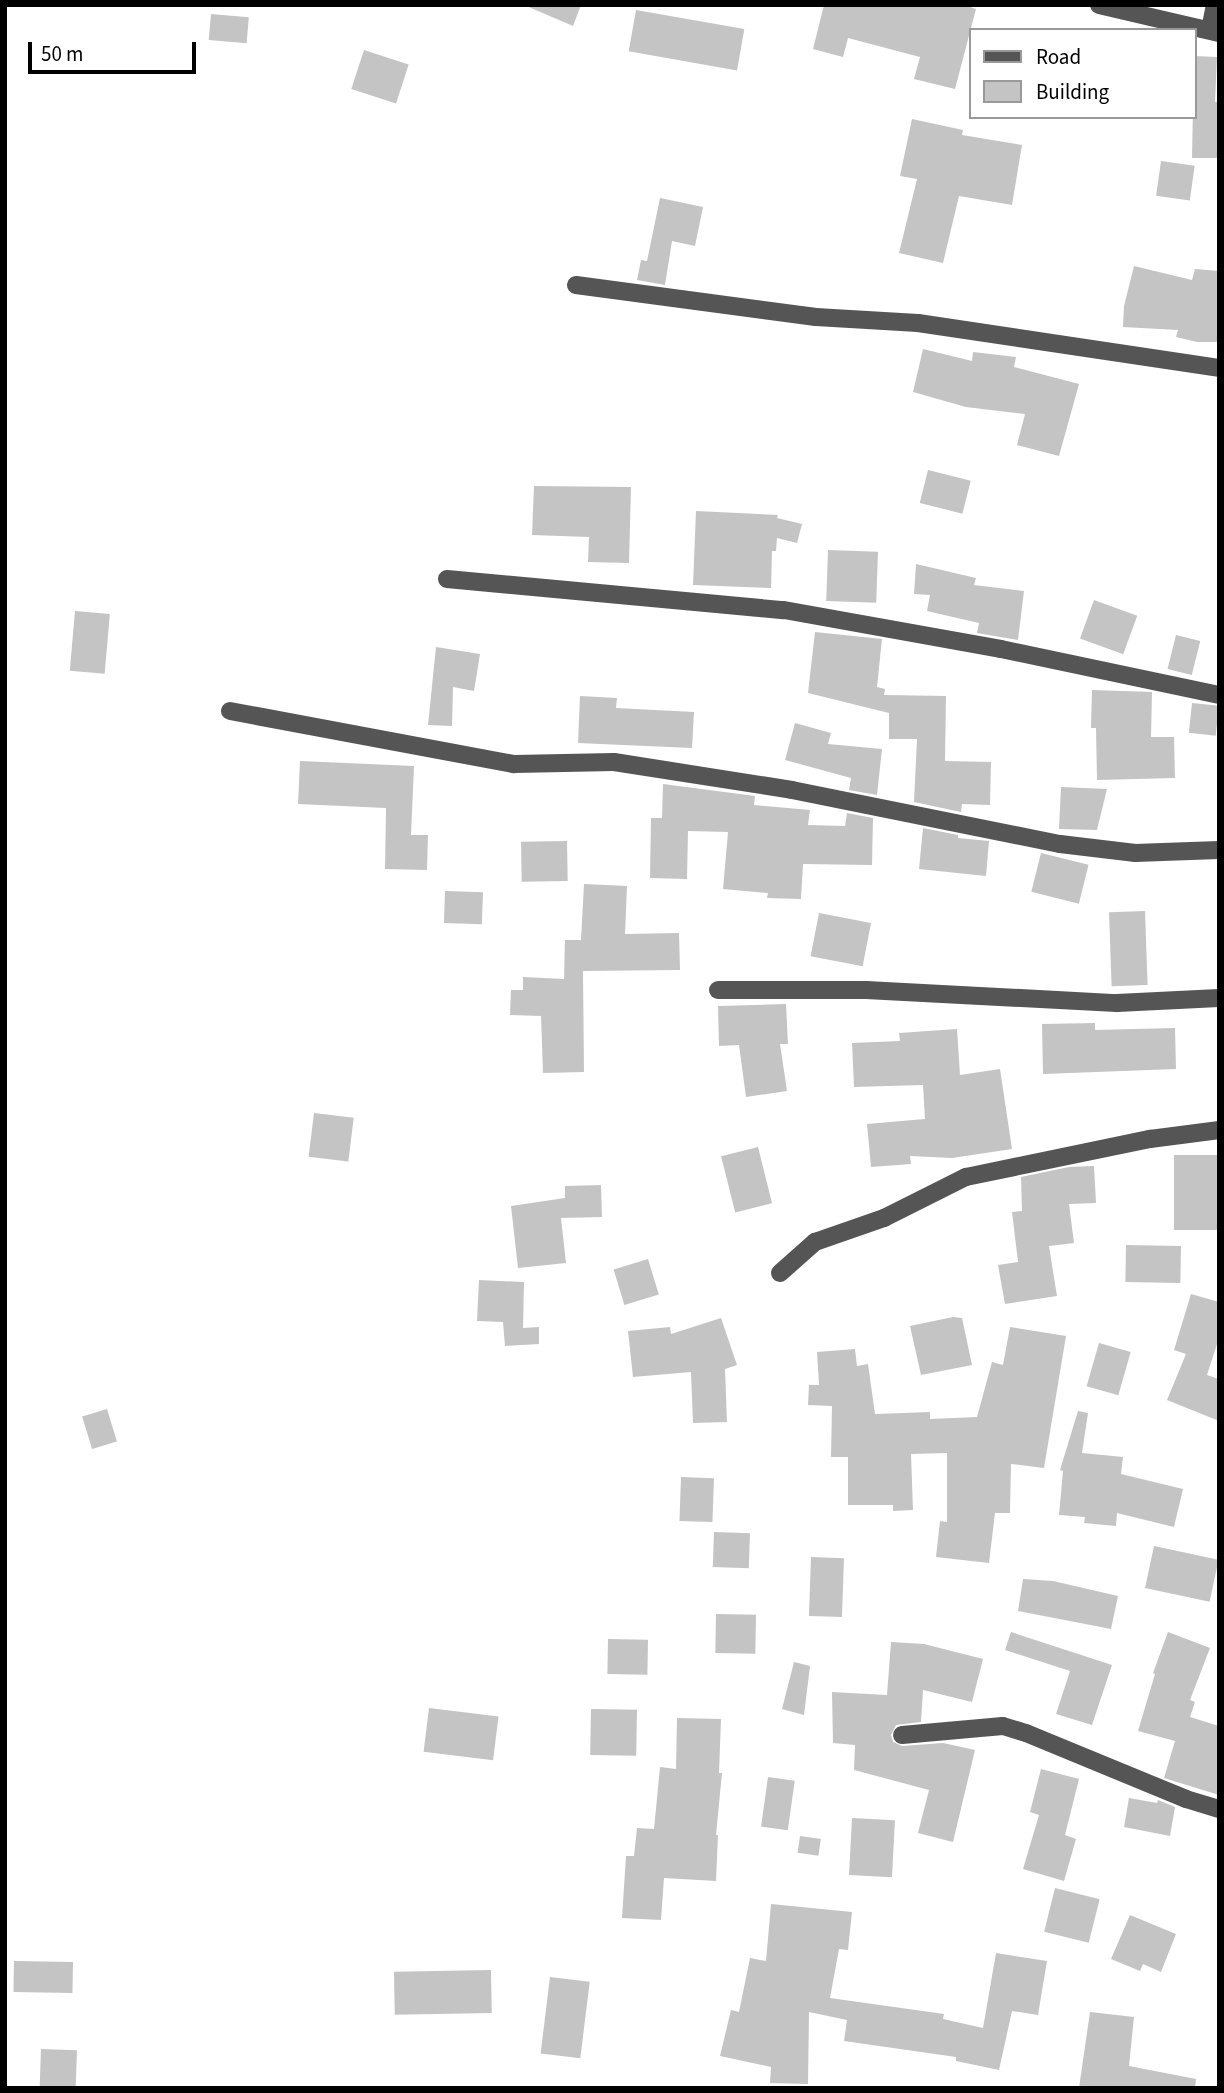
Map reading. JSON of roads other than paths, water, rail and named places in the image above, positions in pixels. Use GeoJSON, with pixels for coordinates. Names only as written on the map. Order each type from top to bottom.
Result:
{"type":"FeatureCollection","features":[{"type":"Feature","properties":{"kind":"street"},"geometry":{"type":"LineString","coordinates":[[1099,5],[1217,32]]}},
{"type":"Feature","properties":{"kind":"street"},"geometry":{"type":"LineString","coordinates":[[1214,5],[1211,25],[1217,32]]}},
{"type":"Feature","properties":{"kind":"street"},"geometry":{"type":"LineString","coordinates":[[576,285],[816,317],[918,323],[1219,368]]}},
{"type":"Feature","properties":{"kind":"street"},"geometry":{"type":"LineString","coordinates":[[447,579],[784,610],[1001,649],[1219,695]]}},
{"type":"Feature","properties":{"kind":"street"},"geometry":{"type":"LineString","coordinates":[[230,711],[505,763],[614,762],[792,790],[1060,844],[1135,853],[1219,850]]}},
{"type":"Feature","properties":{"kind":"street"},"geometry":{"type":"LineString","coordinates":[[718,990],[866,990],[1116,1003],[1219,998]]}},
{"type":"Feature","properties":{"kind":"street"},"geometry":{"type":"LineString","coordinates":[[780,1273],[815,1242],[884,1218],[966,1177],[1150,1139],[1219,1130]]}},
{"type":"Feature","properties":{"kind":"street"},"geometry":{"type":"LineString","coordinates":[[902,1735],[1003,1726],[1186,1799],[1219,1809]]}}]}
